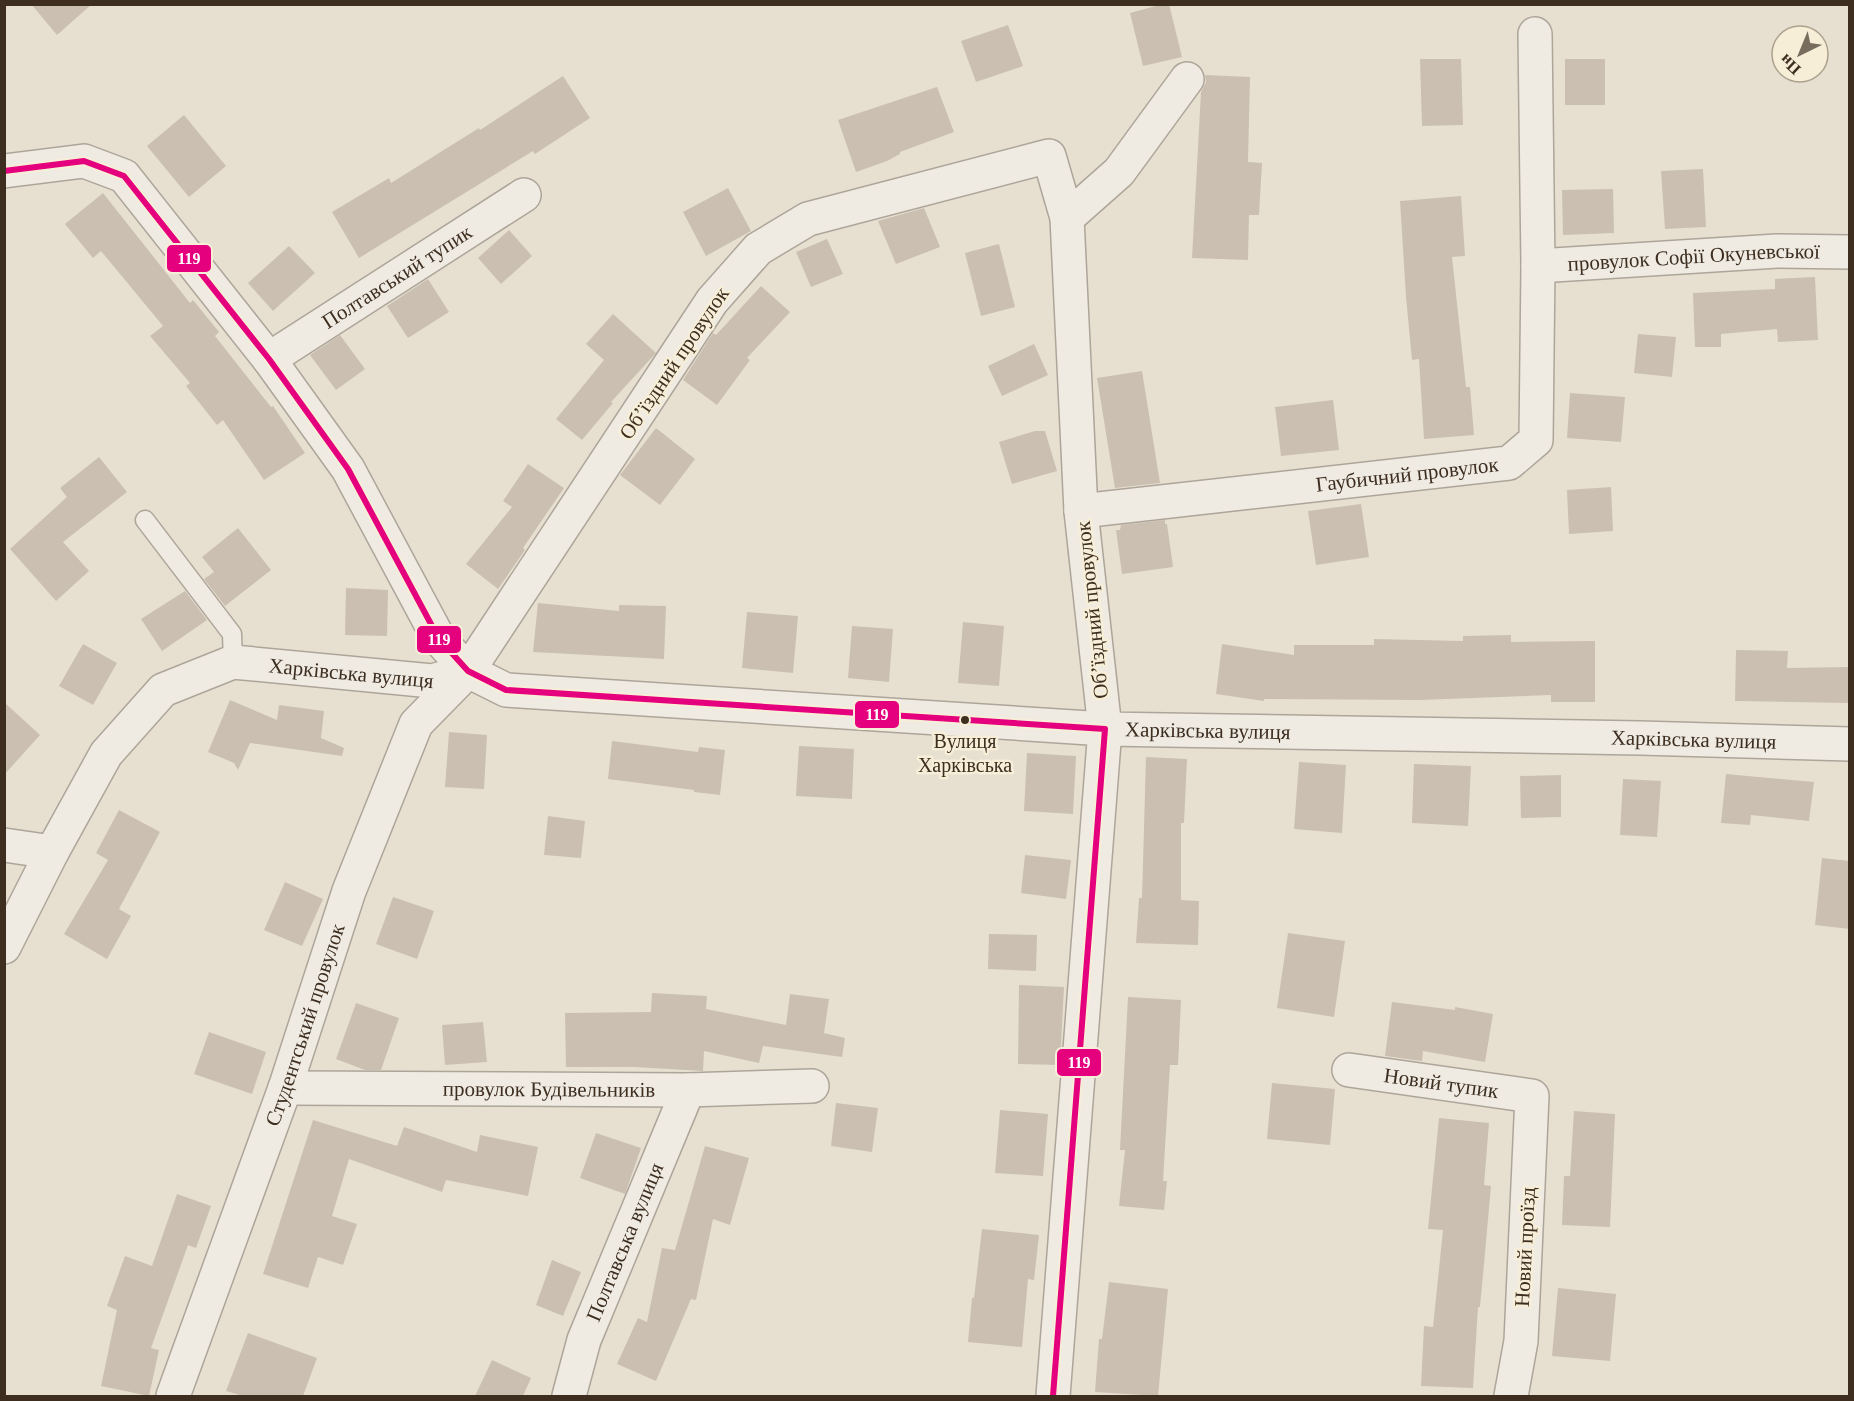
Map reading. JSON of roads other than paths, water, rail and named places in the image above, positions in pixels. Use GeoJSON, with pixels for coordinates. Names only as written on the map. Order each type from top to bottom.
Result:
{"type":"FeatureCollection","features":[{"type":"Feature","properties":{"kind":"street","name":"Гаубичний провулок"},"geometry":{"type":"LineString","coordinates":[[1081,511],[1509,463],[1536,440],[1538,266],[1535,34]]}},
{"type":"Feature","properties":{"kind":"street"},"geometry":{"type":"LineString","coordinates":[[1067,218],[1119,172],[1187,79]]}},
{"type":"Feature","properties":{"kind":"street","name":"Обʼїздний провулок"},"geometry":{"type":"LineString","coordinates":[[468,671],[712,301],[758,249],[808,219],[1049,156],[1067,218],[1081,511],[1105,729],[1053,1396]]}},
{"type":"Feature","properties":{"kind":"street"},"geometry":{"type":"LineString","coordinates":[[4,171],[84,160],[124,176],[269,358],[348,469],[440,639],[468,671]]}},
{"type":"Feature","properties":{"kind":"street","name":"Полтавський тупик"},"geometry":{"type":"LineString","coordinates":[[269,358],[524,195]]}},
{"type":"Feature","properties":{"kind":"street","name":"провулок Софії Окуневської"},"geometry":{"type":"LineString","coordinates":[[1538,266],[1778,251],[1850,252]]}},
{"type":"Feature","properties":{"kind":"street","name":"Харківська вулиця"},"geometry":{"type":"LineString","coordinates":[[4,947],[52,852],[106,754],[163,690],[233,662],[432,681],[468,671],[506,690],[1105,729],[1850,744]]}},
{"type":"Feature","properties":{"kind":"street","name":"Студентський провулок"},"geometry":{"type":"LineString","coordinates":[[173,1396],[285,1088],[349,891],[416,724],[468,671]]}},
{"type":"Feature","properties":{"kind":"street"},"geometry":{"type":"LineString","coordinates":[[4,845],[52,852]]}},
{"type":"Feature","properties":{"kind":"street","name":"Новий тупик"},"geometry":{"type":"LineString","coordinates":[[1349,1070],[1532,1096]]}},
{"type":"Feature","properties":{"kind":"street","name":"провулок Будівельників"},"geometry":{"type":"LineString","coordinates":[[285,1088],[688,1090],[812,1086]]}},
{"type":"Feature","properties":{"kind":"street","name":"Полтавська вулиця"},"geometry":{"type":"LineString","coordinates":[[569,1396],[584,1340],[688,1090]]}},
{"type":"Feature","properties":{"kind":"street","name":"Новий проїзд"},"geometry":{"type":"LineString","coordinates":[[1510,1396],[1521,1341],[1532,1096]]}},
{"type":"Feature","properties":{"kind":"lane"},"geometry":{"type":"LineString","coordinates":[[145,520],[232,634],[233,662]]}},
{"type":"Feature","properties":{"kind":"place","name":"Вулиця Харківська"},"geometry":{"type":"Point","coordinates":[965,720]}}]}
